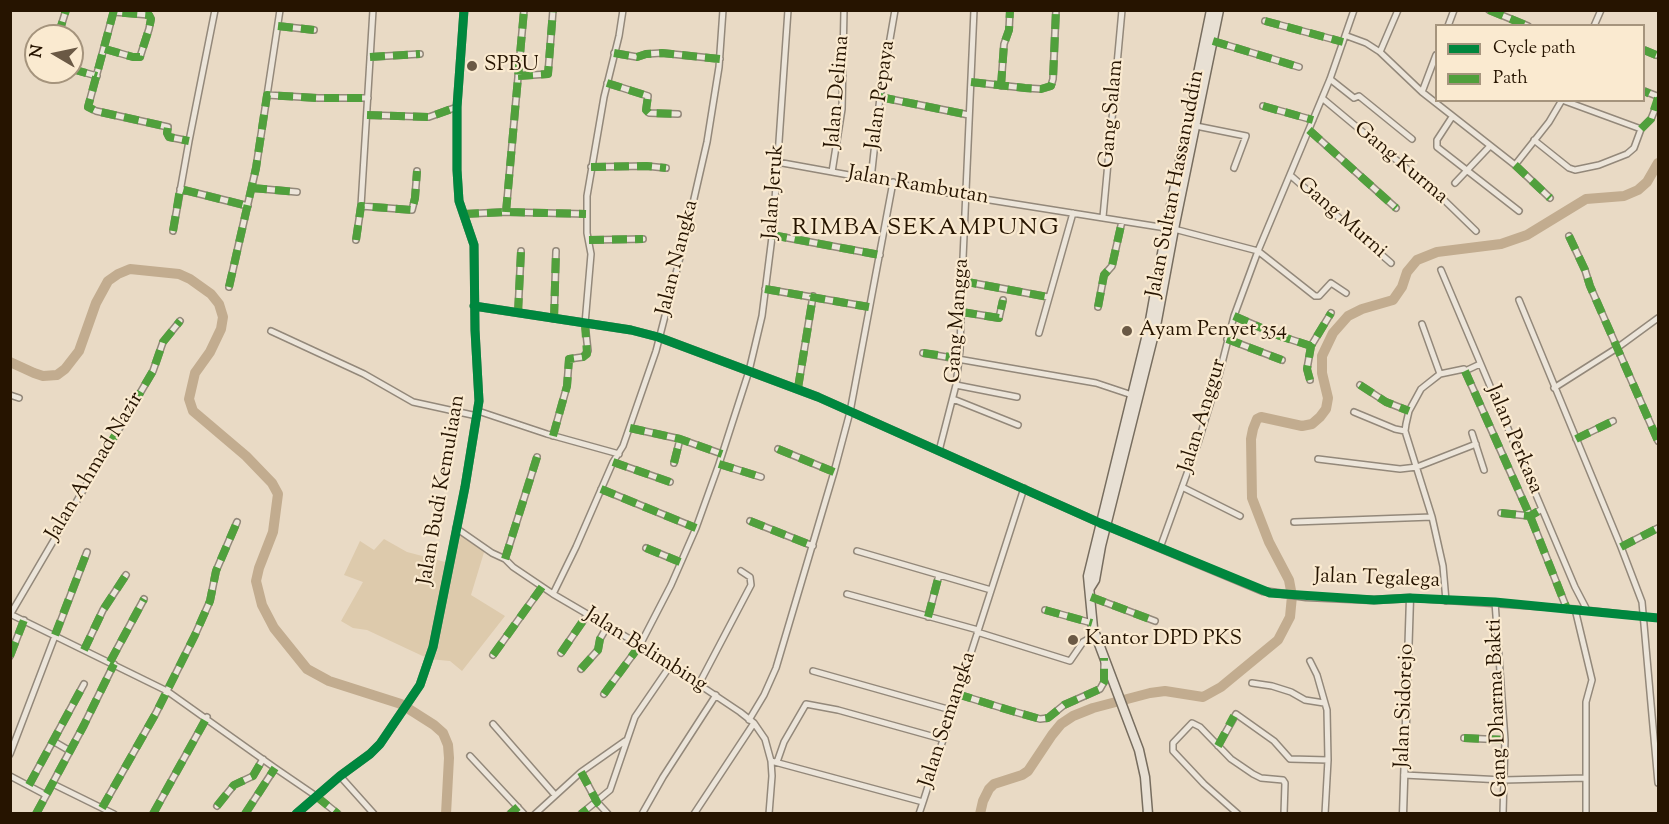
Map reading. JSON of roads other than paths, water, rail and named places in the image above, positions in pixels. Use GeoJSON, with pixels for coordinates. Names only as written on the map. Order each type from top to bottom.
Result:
{"type":"FeatureCollection","features":[{"type":"Feature","properties":{"kind":"main road","name":"Jalan Sultan Hassanuddin"},"geometry":{"type":"LineString","coordinates":[[1170,229],[1211,10]]}},
{"type":"Feature","properties":{"kind":"main road"},"geometry":{"type":"LineString","coordinates":[[1148,813],[1143,767],[1128,719],[1095,635],[1092,623],[1091,592],[1095,580],[1103,524],[1152,343],[1158,293],[1170,229],[1196,126],[1219,10]]}},
{"type":"Feature","properties":{"kind":"main road","name":"Jalan Sultan Hassanuddin"},"geometry":{"type":"LineString","coordinates":[[1103,524],[1158,293]]}},
{"type":"Feature","properties":{"kind":"street"},"geometry":{"type":"LineString","coordinates":[[173,231],[215,10]]}},
{"type":"Feature","properties":{"kind":"street"},"geometry":{"type":"LineString","coordinates":[[229,287],[252,188],[280,10]]}},
{"type":"Feature","properties":{"kind":"street"},"geometry":{"type":"LineString","coordinates":[[356,240],[361,206],[373,10]]}},
{"type":"Feature","properties":{"kind":"street","name":"Jalan Budi Kemuliaan"},"geometry":{"type":"LineString","coordinates":[[296,813],[374,750],[418,688],[431,654],[478,414],[474,245],[459,201],[457,184],[457,106],[464,10]]}},
{"type":"Feature","properties":{"kind":"street"},"geometry":{"type":"LineString","coordinates":[[506,212],[524,10]]}},
{"type":"Feature","properties":{"kind":"street"},"geometry":{"type":"LineString","coordinates":[[518,76],[548,74],[553,10]]}},
{"type":"Feature","properties":{"kind":"street"},"geometry":{"type":"LineString","coordinates":[[553,436],[567,386],[569,358],[584,357],[587,354],[585,324],[591,254],[586,214],[591,167],[623,10]]}},
{"type":"Feature","properties":{"kind":"street","name":"Jalan Nangka"},"geometry":{"type":"LineString","coordinates":[[553,594],[613,462],[619,454],[656,351],[707,142],[720,59],[723,10]]}},
{"type":"Feature","properties":{"kind":"street","name":"Jalan Jeruk"},"geometry":{"type":"LineString","coordinates":[[604,694],[640,645],[671,585],[696,528],[749,371],[762,316],[772,235],[788,10]]}},
{"type":"Feature","properties":{"kind":"street","name":"Jalan Delima"},"geometry":{"type":"LineString","coordinates":[[832,172],[842,109],[844,10]]}},
{"type":"Feature","properties":{"kind":"street","name":"Jalan Pepaya"},"geometry":{"type":"LineString","coordinates":[[871,180],[880,97],[895,10]]}},
{"type":"Feature","properties":{"kind":"street","name":"Gang Mangga"},"geometry":{"type":"LineString","coordinates":[[939,451],[956,385],[959,358],[974,10]]}},
{"type":"Feature","properties":{"kind":"street"},"geometry":{"type":"LineString","coordinates":[[1000,86],[1004,44],[1010,28],[1010,10]]}},
{"type":"Feature","properties":{"kind":"street"},"geometry":{"type":"LineString","coordinates":[[971,82],[1041,89],[1051,86],[1056,10]]}},
{"type":"Feature","properties":{"kind":"street","name":"Gang Salam"},"geometry":{"type":"LineString","coordinates":[[1103,217],[1122,10]]}},
{"type":"Feature","properties":{"kind":"street","name":"Jalan Anggur"},"geometry":{"type":"LineString","coordinates":[[1160,548],[1220,375],[1234,316],[1258,250],[1347,36],[1354,10]]}},
{"type":"Feature","properties":{"kind":"street"},"geometry":{"type":"LineString","coordinates":[[1380,52],[1398,10]]}},
{"type":"Feature","properties":{"kind":"street"},"geometry":{"type":"LineString","coordinates":[[1489,10],[1523,24]]}},
{"type":"Feature","properties":{"kind":"street"},"geometry":{"type":"LineString","coordinates":[[1595,24],[1601,10]]}},
{"type":"Feature","properties":{"kind":"street"},"geometry":{"type":"LineString","coordinates":[[105,49],[133,57],[141,56],[151,19],[149,15],[114,11],[88,102],[90,108],[96,111],[162,125],[168,127],[169,136],[189,141]]}},
{"type":"Feature","properties":{"kind":"street"},"geometry":{"type":"LineString","coordinates":[[1265,21],[1343,42]]}},
{"type":"Feature","properties":{"kind":"street"},"geometry":{"type":"LineString","coordinates":[[278,26],[314,30]]}},
{"type":"Feature","properties":{"kind":"street"},"geometry":{"type":"LineString","coordinates":[[1347,36],[1366,43],[1380,52],[1422,92],[1515,165],[1550,198]]}},
{"type":"Feature","properties":{"kind":"street"},"geometry":{"type":"LineString","coordinates":[[1213,41],[1299,67]]}},
{"type":"Feature","properties":{"kind":"street"},"geometry":{"type":"LineString","coordinates":[[1645,50],[1656,55]]}},
{"type":"Feature","properties":{"kind":"street"},"geometry":{"type":"LineString","coordinates":[[614,52],[637,57],[662,53],[720,59]]}},
{"type":"Feature","properties":{"kind":"street"},"geometry":{"type":"LineString","coordinates":[[370,57],[420,54]]}},
{"type":"Feature","properties":{"kind":"street"},"geometry":{"type":"LineString","coordinates":[[1422,92],[1435,60]]}},
{"type":"Feature","properties":{"kind":"street"},"geometry":{"type":"LineString","coordinates":[[84,72],[97,76]]}},
{"type":"Feature","properties":{"kind":"street"},"geometry":{"type":"LineString","coordinates":[[1330,79],[1354,98],[1359,96],[1412,139]]}},
{"type":"Feature","properties":{"kind":"street"},"geometry":{"type":"LineString","coordinates":[[607,83],[648,96],[646,110],[649,113],[678,114]]}},
{"type":"Feature","properties":{"kind":"street"},"geometry":{"type":"LineString","coordinates":[[1534,140],[1569,168],[1580,170],[1627,154],[1634,148],[1641,129],[1651,118],[1658,98],[1645,92]]}},
{"type":"Feature","properties":{"kind":"street"},"geometry":{"type":"LineString","coordinates":[[267,95],[318,99],[368,98]]}},
{"type":"Feature","properties":{"kind":"street"},"geometry":{"type":"LineString","coordinates":[[880,97],[969,115]]}},
{"type":"Feature","properties":{"kind":"street","name":"Gang Kurma"},"geometry":{"type":"LineString","coordinates":[[1322,99],[1442,198],[1476,231]]}},
{"type":"Feature","properties":{"kind":"street"},"geometry":{"type":"LineString","coordinates":[[1515,165],[1549,122],[1561,102]]}},
{"type":"Feature","properties":{"kind":"street"},"geometry":{"type":"LineString","coordinates":[[1567,102],[1641,129]]}},
{"type":"Feature","properties":{"kind":"street"},"geometry":{"type":"LineString","coordinates":[[367,115],[429,117],[457,106]]}},
{"type":"Feature","properties":{"kind":"street"},"geometry":{"type":"LineString","coordinates":[[1263,106],[1313,120]]}},
{"type":"Feature","properties":{"kind":"street"},"geometry":{"type":"LineString","coordinates":[[1452,117],[1436,144],[1519,211]]}},
{"type":"Feature","properties":{"kind":"street"},"geometry":{"type":"LineString","coordinates":[[1196,126],[1246,136],[1234,168]]}},
{"type":"Feature","properties":{"kind":"street"},"geometry":{"type":"LineString","coordinates":[[1308,130],[1396,208]]}},
{"type":"Feature","properties":{"kind":"street"},"geometry":{"type":"LineString","coordinates":[[1455,183],[1469,171],[1490,146]]}},
{"type":"Feature","properties":{"kind":"street","name":"Jalan Rambutan"},"geometry":{"type":"LineString","coordinates":[[777,162],[871,180],[1170,229]]}},
{"type":"Feature","properties":{"kind":"street"},"geometry":{"type":"LineString","coordinates":[[591,167],[666,168]]}},
{"type":"Feature","properties":{"kind":"street"},"geometry":{"type":"LineString","coordinates":[[361,206],[412,210],[417,171]]}},
{"type":"Feature","properties":{"kind":"street","name":"Gang Murni"},"geometry":{"type":"LineString","coordinates":[[1290,175],[1391,263]]}},
{"type":"Feature","properties":{"kind":"street"},"geometry":{"type":"LineString","coordinates":[[694,813],[752,722],[776,668],[850,412],[893,182]]}},
{"type":"Feature","properties":{"kind":"street"},"geometry":{"type":"LineString","coordinates":[[252,188],[297,192]]}},
{"type":"Feature","properties":{"kind":"street"},"geometry":{"type":"LineString","coordinates":[[180,189],[248,206]]}},
{"type":"Feature","properties":{"kind":"street"},"geometry":{"type":"LineString","coordinates":[[464,214],[506,212],[586,214]]}},
{"type":"Feature","properties":{"kind":"street"},"geometry":{"type":"LineString","coordinates":[[1039,333],[1073,213]]}},
{"type":"Feature","properties":{"kind":"street"},"geometry":{"type":"LineString","coordinates":[[1098,307],[1104,275],[1112,266],[1122,221]]}},
{"type":"Feature","properties":{"kind":"street"},"geometry":{"type":"LineString","coordinates":[[1170,229],[1258,250],[1315,296],[1319,296],[1330,283],[1346,293]]}},
{"type":"Feature","properties":{"kind":"street"},"geometry":{"type":"LineString","coordinates":[[772,235],[880,255]]}},
{"type":"Feature","properties":{"kind":"street"},"geometry":{"type":"LineString","coordinates":[[1569,236],[1659,441]]}},
{"type":"Feature","properties":{"kind":"street"},"geometry":{"type":"LineString","coordinates":[[589,240],[643,239]]}},
{"type":"Feature","properties":{"kind":"street"},"geometry":{"type":"LineString","coordinates":[[518,313],[521,251]]}},
{"type":"Feature","properties":{"kind":"street"},"geometry":{"type":"LineString","coordinates":[[554,319],[556,251]]}},
{"type":"Feature","properties":{"kind":"street","name":"Jalan Perkasa"},"geometry":{"type":"LineString","coordinates":[[1441,270],[1587,610]]}},
{"type":"Feature","properties":{"kind":"street"},"geometry":{"type":"LineString","coordinates":[[962,281],[1048,297]]}},
{"type":"Feature","properties":{"kind":"street"},"geometry":{"type":"LineString","coordinates":[[765,289],[869,307]]}},
{"type":"Feature","properties":{"kind":"street"},"geometry":{"type":"LineString","coordinates":[[798,388],[813,296]]}},
{"type":"Feature","properties":{"kind":"street"},"geometry":{"type":"LineString","coordinates":[[962,312],[999,318],[1003,300]]}},
{"type":"Feature","properties":{"kind":"street"},"geometry":{"type":"LineString","coordinates":[[1519,300],[1642,602],[1659,783]]}},
{"type":"Feature","properties":{"kind":"street","name":"Jalan Tegalega"},"geometry":{"type":"LineString","coordinates":[[474,306],[631,330],[658,337],[798,388],[1103,524],[1270,593],[1374,600],[1410,598],[1495,602],[1659,618]]}},
{"type":"Feature","properties":{"kind":"street"},"geometry":{"type":"LineString","coordinates":[[1310,380],[1307,369],[1311,346],[1331,313]]}},
{"type":"Feature","properties":{"kind":"street"},"geometry":{"type":"LineString","coordinates":[[1234,316],[1280,336],[1311,346]]}},
{"type":"Feature","properties":{"kind":"street"},"geometry":{"type":"LineString","coordinates":[[1554,388],[1659,318]]}},
{"type":"Feature","properties":{"kind":"street","name":"Jalan Ahmad Nazir"},"geometry":{"type":"LineString","coordinates":[[11,614],[153,371],[163,342],[180,321]]}},
{"type":"Feature","properties":{"kind":"street"},"geometry":{"type":"LineString","coordinates":[[1422,324],[1440,374]]}},
{"type":"Feature","properties":{"kind":"street"},"geometry":{"type":"LineString","coordinates":[[271,331],[364,374],[413,402],[478,414],[619,454]]}},
{"type":"Feature","properties":{"kind":"street"},"geometry":{"type":"LineString","coordinates":[[1227,339],[1282,360]]}},
{"type":"Feature","properties":{"kind":"street"},"geometry":{"type":"LineString","coordinates":[[923,353],[1096,383],[1132,395]]}},
{"type":"Feature","properties":{"kind":"street"},"geometry":{"type":"LineString","coordinates":[[1446,601],[1443,566],[1432,517],[1405,431],[1409,411],[1421,389],[1440,374],[1464,369],[1465,371],[1480,364]]}},
{"type":"Feature","properties":{"kind":"street"},"geometry":{"type":"LineString","coordinates":[[1465,371],[1530,516],[1567,609]]}},
{"type":"Feature","properties":{"kind":"street"},"geometry":{"type":"LineString","coordinates":[[956,385],[1017,397]]}},
{"type":"Feature","properties":{"kind":"street"},"geometry":{"type":"LineString","coordinates":[[1360,385],[1386,402],[1409,411]]}},
{"type":"Feature","properties":{"kind":"street"},"geometry":{"type":"LineString","coordinates":[[10,395],[19,398]]}},
{"type":"Feature","properties":{"kind":"street"},"geometry":{"type":"LineString","coordinates":[[952,399],[1018,425]]}},
{"type":"Feature","properties":{"kind":"street"},"geometry":{"type":"LineString","coordinates":[[1354,412],[1405,431]]}},
{"type":"Feature","properties":{"kind":"street"},"geometry":{"type":"LineString","coordinates":[[1576,438],[1613,421]]}},
{"type":"Feature","properties":{"kind":"street"},"geometry":{"type":"LineString","coordinates":[[630,428],[680,439],[722,454]]}},
{"type":"Feature","properties":{"kind":"street"},"geometry":{"type":"LineString","coordinates":[[1472,433],[1484,470]]}},
{"type":"Feature","properties":{"kind":"street"},"geometry":{"type":"LineString","coordinates":[[674,463],[680,439]]}},
{"type":"Feature","properties":{"kind":"street"},"geometry":{"type":"LineString","coordinates":[[1318,459],[1400,469],[1417,467],[1476,444]]}},
{"type":"Feature","properties":{"kind":"street"},"geometry":{"type":"LineString","coordinates":[[778,449],[834,472]]}},
{"type":"Feature","properties":{"kind":"street"},"geometry":{"type":"LineString","coordinates":[[505,559],[537,457]]}},
{"type":"Feature","properties":{"kind":"street"},"geometry":{"type":"LineString","coordinates":[[613,462],[670,482]]}},
{"type":"Feature","properties":{"kind":"street"},"geometry":{"type":"LineString","coordinates":[[719,464],[761,477]]}},
{"type":"Feature","properties":{"kind":"street"},"geometry":{"type":"LineString","coordinates":[[1182,487],[1240,516]]}},
{"type":"Feature","properties":{"kind":"street","name":"Jalan Semangka"},"geometry":{"type":"LineString","coordinates":[[774,761],[923,802],[1024,488]]}},
{"type":"Feature","properties":{"kind":"street"},"geometry":{"type":"LineString","coordinates":[[602,489],[696,528]]}},
{"type":"Feature","properties":{"kind":"street"},"geometry":{"type":"LineString","coordinates":[[1501,513],[1530,516],[1542,509]]}},
{"type":"Feature","properties":{"kind":"street"},"geometry":{"type":"LineString","coordinates":[[1294,522],[1432,517]]}},
{"type":"Feature","properties":{"kind":"street"},"geometry":{"type":"LineString","coordinates":[[750,521],[813,546]]}},
{"type":"Feature","properties":{"kind":"street"},"geometry":{"type":"LineString","coordinates":[[102,808],[167,690],[210,601],[216,570],[237,522]]}},
{"type":"Feature","properties":{"kind":"street","name":"Jalan Belimbing"},"geometry":{"type":"LineString","coordinates":[[456,528],[492,553],[505,559],[553,594],[640,645],[716,695],[752,722],[765,739],[774,761],[769,813]]}},
{"type":"Feature","properties":{"kind":"street"},"geometry":{"type":"LineString","coordinates":[[1621,547],[1659,528]]}},
{"type":"Feature","properties":{"kind":"street"},"geometry":{"type":"LineString","coordinates":[[646,548],[680,562]]}},
{"type":"Feature","properties":{"kind":"street"},"geometry":{"type":"LineString","coordinates":[[858,551],[991,590]]}},
{"type":"Feature","properties":{"kind":"street"},"geometry":{"type":"LineString","coordinates":[[10,754],[87,552]]}},
{"type":"Feature","properties":{"kind":"street"},"geometry":{"type":"LineString","coordinates":[[699,684],[752,585],[750,577],[741,571]]}},
{"type":"Feature","properties":{"kind":"street"},"geometry":{"type":"LineString","coordinates":[[928,617],[939,574]]}},
{"type":"Feature","properties":{"kind":"street"},"geometry":{"type":"LineString","coordinates":[[84,650],[103,610],[126,575]]}},
{"type":"Feature","properties":{"kind":"street"},"geometry":{"type":"LineString","coordinates":[[493,655],[542,587]]}},
{"type":"Feature","properties":{"kind":"street"},"geometry":{"type":"LineString","coordinates":[[1091,592],[1155,621]]}},
{"type":"Feature","properties":{"kind":"street"},"geometry":{"type":"LineString","coordinates":[[847,594],[978,631],[1070,661],[1083,642],[1095,635]]}},
{"type":"Feature","properties":{"kind":"street","name":"Jalan Sidorejo"},"geometry":{"type":"LineString","coordinates":[[1403,813],[1410,598]]}},
{"type":"Feature","properties":{"kind":"street"},"geometry":{"type":"LineString","coordinates":[[36,813],[70,751],[144,599]]}},
{"type":"Feature","properties":{"kind":"street","name":"Gang Dharma Bakti"},"geometry":{"type":"LineString","coordinates":[[1495,602],[1505,740],[1503,813]]}},
{"type":"Feature","properties":{"kind":"street"},"geometry":{"type":"LineString","coordinates":[[1575,609],[1593,680],[1586,702],[1586,813]]}},
{"type":"Feature","properties":{"kind":"street"},"geometry":{"type":"LineString","coordinates":[[1045,610],[1092,623]]}},
{"type":"Feature","properties":{"kind":"street"},"geometry":{"type":"LineString","coordinates":[[11,614],[167,690],[338,813]]}},
{"type":"Feature","properties":{"kind":"street"},"geometry":{"type":"LineString","coordinates":[[561,653],[587,615]]}},
{"type":"Feature","properties":{"kind":"street"},"geometry":{"type":"LineString","coordinates":[[10,656],[24,620]]}},
{"type":"Feature","properties":{"kind":"street"},"geometry":{"type":"LineString","coordinates":[[581,669],[598,650],[600,639],[608,625]]}},
{"type":"Feature","properties":{"kind":"street"},"geometry":{"type":"LineString","coordinates":[[957,694],[1040,719],[1048,718],[1064,705],[1100,689],[1104,682],[1104,658]]}},
{"type":"Feature","properties":{"kind":"street"},"geometry":{"type":"LineString","coordinates":[[1310,661],[1317,675],[1327,710],[1329,727],[1325,813]]}},
{"type":"Feature","properties":{"kind":"street"},"geometry":{"type":"LineString","coordinates":[[581,813],[597,802],[610,788],[636,714],[670,666]]}},
{"type":"Feature","properties":{"kind":"street"},"geometry":{"type":"LineString","coordinates":[[813,671],[951,710]]}},
{"type":"Feature","properties":{"kind":"street"},"geometry":{"type":"LineString","coordinates":[[1252,683],[1272,686],[1291,692],[1305,700],[1324,703]]}},
{"type":"Feature","properties":{"kind":"street"},"geometry":{"type":"LineString","coordinates":[[29,785],[84,684]]}},
{"type":"Feature","properties":{"kind":"street"},"geometry":{"type":"LineString","coordinates":[[642,813],[716,695]]}},
{"type":"Feature","properties":{"kind":"street"},"geometry":{"type":"LineString","coordinates":[[774,761],[806,704],[848,712],[942,739]]}},
{"type":"Feature","properties":{"kind":"street"},"geometry":{"type":"LineString","coordinates":[[1218,746],[1236,714],[1274,741],[1290,759],[1328,760]]}},
{"type":"Feature","properties":{"kind":"street"},"geometry":{"type":"LineString","coordinates":[[153,813],[207,717]]}},
{"type":"Feature","properties":{"kind":"street"},"geometry":{"type":"LineString","coordinates":[[1238,813],[1174,754],[1172,748],[1175,741],[1190,724],[1195,723],[1232,759],[1253,774],[1261,778],[1283,780],[1285,783],[1284,813]]}},
{"type":"Feature","properties":{"kind":"street"},"geometry":{"type":"LineString","coordinates":[[493,724],[555,795]]}},
{"type":"Feature","properties":{"kind":"street"},"geometry":{"type":"LineString","coordinates":[[1464,738],[1505,740]]}},
{"type":"Feature","properties":{"kind":"street"},"geometry":{"type":"LineString","coordinates":[[53,741],[70,751]]}},
{"type":"Feature","properties":{"kind":"street"},"geometry":{"type":"LineString","coordinates":[[535,813],[581,772],[625,741]]}},
{"type":"Feature","properties":{"kind":"street"},"geometry":{"type":"LineString","coordinates":[[470,756],[524,813]]}},
{"type":"Feature","properties":{"kind":"street"},"geometry":{"type":"LineString","coordinates":[[218,806],[234,785],[253,776],[262,759]]}},
{"type":"Feature","properties":{"kind":"street"},"geometry":{"type":"LineString","coordinates":[[245,813],[274,768]]}},
{"type":"Feature","properties":{"kind":"street"},"geometry":{"type":"LineString","coordinates":[[581,772],[597,802],[608,813]]}},
{"type":"Feature","properties":{"kind":"street"},"geometry":{"type":"LineString","coordinates":[[1404,775],[1503,780],[1586,778]]}},
{"type":"Feature","properties":{"kind":"street"},"geometry":{"type":"LineString","coordinates":[[10,776],[46,795]]}},
{"type":"Feature","properties":{"kind":"street"},"geometry":{"type":"LineString","coordinates":[[340,776],[374,813]]}},
{"type":"Feature","properties":{"kind":"street"},"geometry":{"type":"LineString","coordinates":[[53,784],[114,813]]}},
{"type":"Feature","properties":{"kind":"street"},"geometry":{"type":"LineString","coordinates":[[919,813],[923,802]]}},
{"type":"Feature","properties":{"kind":"street"},"geometry":{"type":"LineString","coordinates":[[510,813],[518,807]]}},
{"type":"Feature","properties":{"kind":"waterway"},"geometry":{"type":"LineString","coordinates":[[980,814],[989,789],[994,784],[1028,771],[1052,735],[1061,724],[1073,716],[1093,708],[1150,693],[1165,691],[1203,697],[1221,687],[1278,640],[1290,617],[1292,596],[1289,580],[1269,542],[1252,498],[1251,439],[1253,429],[1257,419],[1261,417],[1302,426],[1312,424],[1320,417],[1326,409],[1328,398],[1322,373],[1322,356],[1333,333],[1348,316],[1362,309],[1393,300],[1402,287],[1407,272],[1417,260],[1437,252],[1501,244],[1527,235],[1586,199],[1624,196],[1638,190],[1647,182],[1658,163]]}},
{"type":"Feature","properties":{"kind":"waterway"},"geometry":{"type":"LineString","coordinates":[[10,362],[43,376],[57,375],[65,369],[79,351],[96,303],[108,281],[130,269],[179,274],[211,294],[219,304],[223,317],[221,329],[210,352],[195,373],[189,399],[193,411],[246,456],[272,483],[278,494],[273,532],[256,581],[262,605],[274,628],[307,669],[329,681],[401,704],[443,733],[448,745],[449,758],[446,814]]}},
{"type":"Feature","properties":{"kind":"place","name":"SPBU"},"geometry":{"type":"Point","coordinates":[472,66]}},
{"type":"Feature","properties":{"kind":"place","name":"Ayam Penyet 354"},"geometry":{"type":"Point","coordinates":[1127,331]}},
{"type":"Feature","properties":{"kind":"place","name":"Kantor DPD PKS"},"geometry":{"type":"Point","coordinates":[1073,640]}},
{"type":"Feature","properties":{"kind":"district","name":"RIMBA SEKAMPUNG"},"geometry":{"type":"Point","coordinates":[926,230]}}]}
